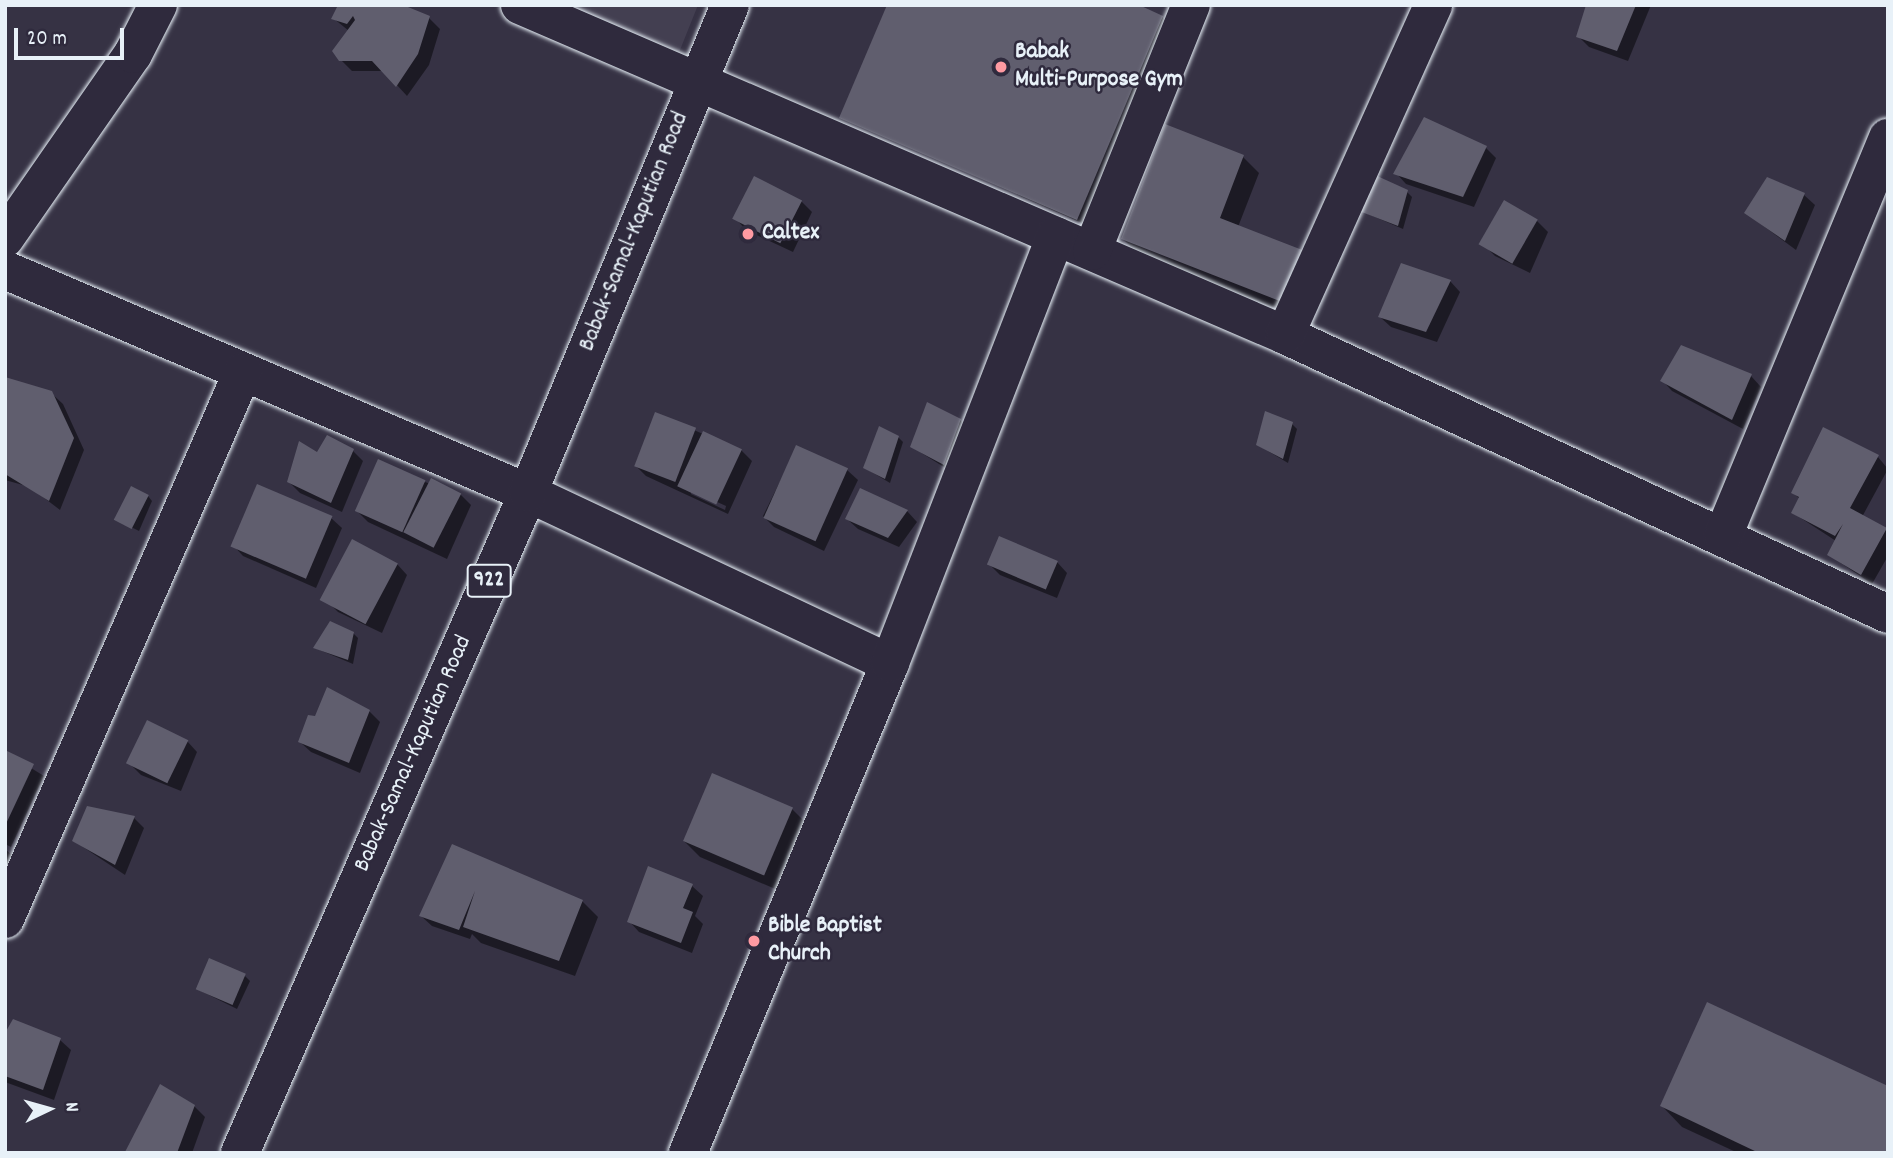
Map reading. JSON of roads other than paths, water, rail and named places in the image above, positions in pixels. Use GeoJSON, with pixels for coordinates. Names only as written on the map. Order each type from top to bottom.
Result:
{"type":"FeatureCollection","features":[{"type":"Feature","properties":{"kind":"street"},"geometry":{"type":"LineString","coordinates":[[5,238],[132,54],[158,5]]}},
{"type":"Feature","properties":{"kind":"street"},"geometry":{"type":"LineString","coordinates":[[520,5],[1285,335],[1888,614]]}},
{"type":"Feature","properties":{"kind":"street","name":"Babak-Samal-Kaputian Road"},"geometry":{"type":"LineString","coordinates":[[240,1153],[528,493],[730,5]]}},
{"type":"Feature","properties":{"kind":"street"},"geometry":{"type":"LineString","coordinates":[[1092,251],[1191,5]]}},
{"type":"Feature","properties":{"kind":"street"},"geometry":{"type":"LineString","coordinates":[[1285,335],[1433,5]]}},
{"type":"Feature","properties":{"kind":"street"},"geometry":{"type":"LineString","coordinates":[[1723,536],[1888,138]]}},
{"type":"Feature","properties":{"kind":"street"},"geometry":{"type":"LineString","coordinates":[[688,1153],[890,663],[1056,236]]}},
{"type":"Feature","properties":{"kind":"street"},"geometry":{"type":"LineString","coordinates":[[5,270],[528,493],[890,663]]}},
{"type":"Feature","properties":{"kind":"street"},"geometry":{"type":"LineString","coordinates":[[5,919],[243,371]]}},
{"type":"Feature","properties":{"kind":"place","name":"Babak Multi-Purpose Gym"},"geometry":{"type":"Point","coordinates":[1001,67]}},
{"type":"Feature","properties":{"kind":"place","name":"Caltex"},"geometry":{"type":"Point","coordinates":[748,234]}},
{"type":"Feature","properties":{"kind":"place","name":"Bible Baptist Church"},"geometry":{"type":"Point","coordinates":[754,941]}}]}
